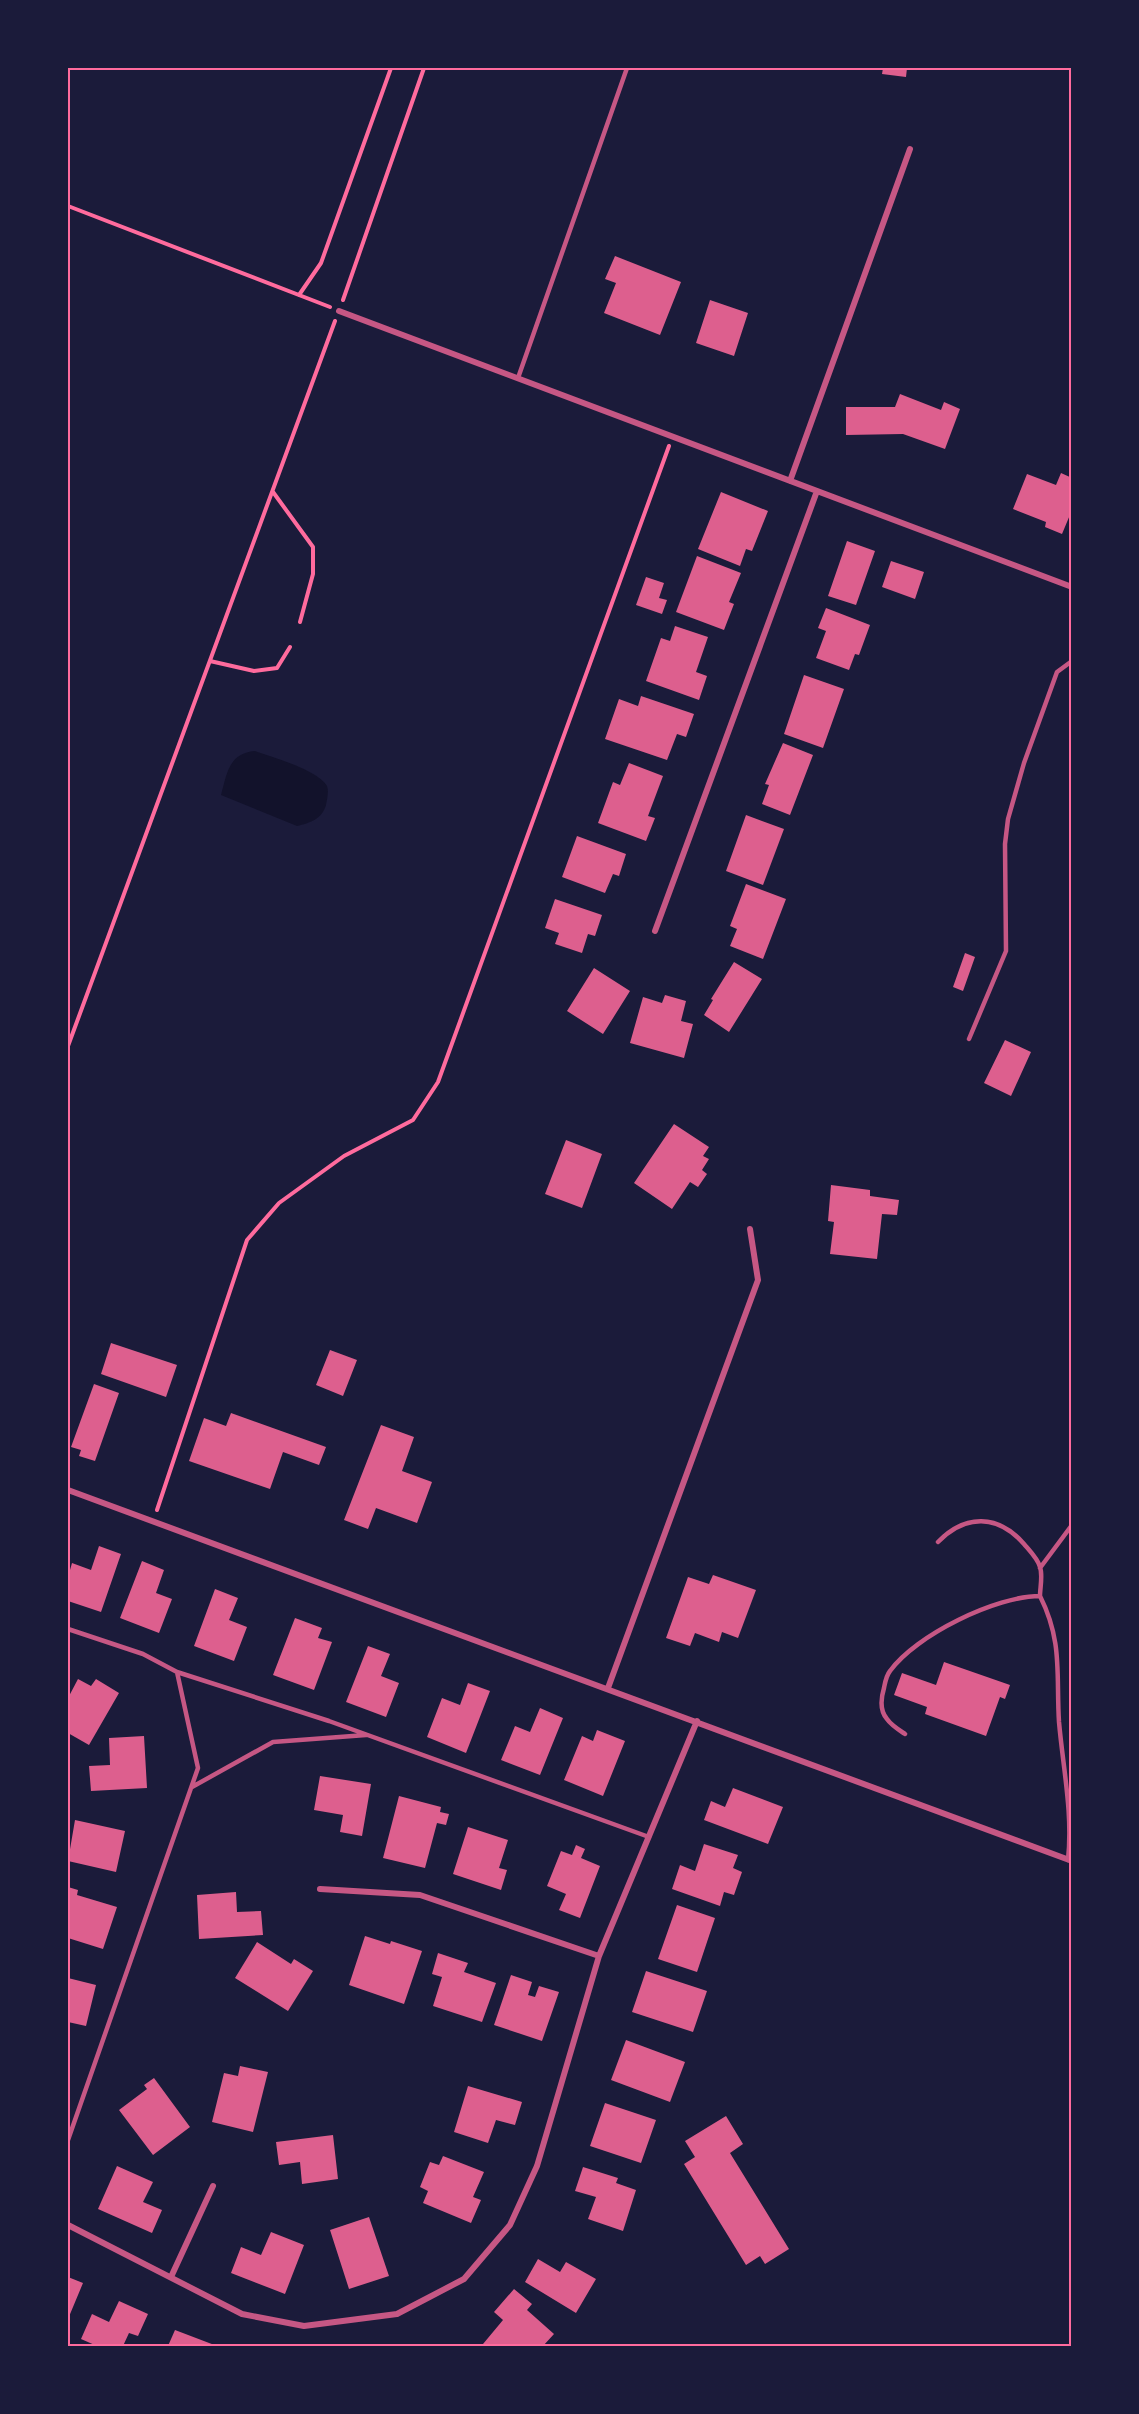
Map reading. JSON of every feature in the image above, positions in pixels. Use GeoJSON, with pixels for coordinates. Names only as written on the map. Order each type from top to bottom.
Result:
{"type":"FeatureCollection","features":[{"type":"Feature","properties":{"kind":"street"},"geometry":{"type":"LineString","coordinates":[[790,481],[910,149]]}},
{"type":"Feature","properties":{"kind":"street"},"geometry":{"type":"LineString","coordinates":[[339,311],[1071,587]]}},
{"type":"Feature","properties":{"kind":"street"},"geometry":{"type":"LineString","coordinates":[[655,931],[817,491]]}},
{"type":"Feature","properties":{"kind":"street"},"geometry":{"type":"LineString","coordinates":[[608,1689],[758,1280],[750,1229]]}},
{"type":"Feature","properties":{"kind":"street"},"geometry":{"type":"LineString","coordinates":[[68,1490],[1070,1860]]}},
{"type":"Feature","properties":{"kind":"street"},"geometry":{"type":"LineString","coordinates":[[68,2225],[242,2314],[304,2326],[397,2314],[464,2279],[510,2225],[537,2166],[598,1956],[697,1721]]}},
{"type":"Feature","properties":{"kind":"street"},"geometry":{"type":"LineString","coordinates":[[320,1889],[420,1895],[598,1956]]}},
{"type":"Feature","properties":{"kind":"street"},"geometry":{"type":"LineString","coordinates":[[171,2277],[213,2186]]}},
{"type":"Feature","properties":{"kind":"lane"},"geometry":{"type":"LineString","coordinates":[[518,378],[627,68]]}},
{"type":"Feature","properties":{"kind":"lane"},"geometry":{"type":"LineString","coordinates":[[969,1039],[1006,951],[1005,844],[1011,808],[1057,672],[1071,661]]}},
{"type":"Feature","properties":{"kind":"lane"},"geometry":{"type":"LineString","coordinates":[[938,1542],[950,1530],[968,1522],[987,1521],[1002,1526],[1018,1537],[1040,1568],[1040,1596],[1052,1619],[1059,1666],[1059,1719],[1070,1820],[1070,1860]]}},
{"type":"Feature","properties":{"kind":"lane"},"geometry":{"type":"LineString","coordinates":[[1040,1568],[1071,1525]]}},
{"type":"Feature","properties":{"kind":"lane"},"geometry":{"type":"LineString","coordinates":[[905,1734],[886,1719],[881,1700],[888,1673],[906,1653],[926,1639],[985,1608],[1022,1596],[1040,1596]]}},
{"type":"Feature","properties":{"kind":"lane"},"geometry":{"type":"LineString","coordinates":[[68,1629],[143,1654],[177,1672],[369,1735],[649,1837]]}},
{"type":"Feature","properties":{"kind":"lane"},"geometry":{"type":"LineString","coordinates":[[68,2139],[198,1768],[177,1672]]}},
{"type":"Feature","properties":{"kind":"lane"},"geometry":{"type":"LineString","coordinates":[[191,1787],[273,1742],[369,1735]]}},
{"type":"Feature","properties":{"kind":"path"},"geometry":{"type":"LineString","coordinates":[[299,295],[321,263],[391,68]]}},
{"type":"Feature","properties":{"kind":"path"},"geometry":{"type":"LineString","coordinates":[[68,1046],[339,311],[424,68]]}},
{"type":"Feature","properties":{"kind":"path"},"geometry":{"type":"LineString","coordinates":[[68,206],[339,311]]}},
{"type":"Feature","properties":{"kind":"path"},"geometry":{"type":"LineString","coordinates":[[153,1522],[247,1240],[279,1203],[334,1163],[413,1120],[438,1082],[673,437]]}},
{"type":"Feature","properties":{"kind":"path"},"geometry":{"type":"LineString","coordinates":[[272,491],[313,547],[313,574],[300,622]]}},
{"type":"Feature","properties":{"kind":"path"},"geometry":{"type":"LineString","coordinates":[[210,661],[254,671],[277,668],[290,647]]}},
{"type":"Feature","properties":{"kind":"shaded area"},"geometry":{"type":"Polygon","coordinates":[[[255,751],[294,765],[322,780],[327,786],[328,796],[322,814],[311,822],[297,826],[221,795],[234,760],[255,751]]]}},
{"type":"Feature","properties":{"kind":"building"},"geometry":{"type":"Polygon","coordinates":[[[883,68],[907,68],[906,77],[882,74],[883,68]]]}},
{"type":"Feature","properties":{"kind":"building"},"geometry":{"type":"Polygon","coordinates":[[[615,256],[681,282],[660,335],[604,313],[616,283],[605,279],[615,256]]]}},
{"type":"Feature","properties":{"kind":"building"},"geometry":{"type":"Polygon","coordinates":[[[710,300],[748,313],[734,356],[696,343],[710,300]]]}},
{"type":"Feature","properties":{"kind":"building"},"geometry":{"type":"Polygon","coordinates":[[[900,394],[941,410],[944,402],[960,409],[945,449],[903,434],[846,435],[846,407],[895,407],[900,394]]]}},
{"type":"Feature","properties":{"kind":"building"},"geometry":{"type":"Polygon","coordinates":[[[1061,473],[1072,478],[1072,510],[1062,534],[1045,527],[1046,522],[1013,509],[1027,474],[1056,485],[1061,473]]]}},
{"type":"Feature","properties":{"kind":"building"},"geometry":{"type":"Polygon","coordinates":[[[721,492],[768,511],[752,551],[746,549],[740,566],[698,549],[721,492]]]}},
{"type":"Feature","properties":{"kind":"building"},"geometry":{"type":"Polygon","coordinates":[[[847,541],[875,551],[856,605],[828,596],[847,541]]]}},
{"type":"Feature","properties":{"kind":"building"},"geometry":{"type":"Polygon","coordinates":[[[697,556],[741,573],[729,602],[734,604],[724,630],[676,612],[697,556]]]}},
{"type":"Feature","properties":{"kind":"building"},"geometry":{"type":"Polygon","coordinates":[[[891,561],[924,572],[915,599],[882,587],[891,561]]]}},
{"type":"Feature","properties":{"kind":"building"},"geometry":{"type":"Polygon","coordinates":[[[646,577],[664,583],[659,598],[667,600],[662,614],[636,605],[646,577]]]}},
{"type":"Feature","properties":{"kind":"building"},"geometry":{"type":"Polygon","coordinates":[[[826,608],[870,625],[859,655],[855,654],[849,670],[816,658],[826,631],[818,628],[826,608]]]}},
{"type":"Feature","properties":{"kind":"building"},"geometry":{"type":"Polygon","coordinates":[[[675,626],[708,637],[696,672],[707,676],[699,700],[646,681],[661,638],[670,641],[675,626]]]}},
{"type":"Feature","properties":{"kind":"building"},"geometry":{"type":"Polygon","coordinates":[[[804,675],[844,689],[823,748],[784,734],[804,675]]]}},
{"type":"Feature","properties":{"kind":"building"},"geometry":{"type":"Polygon","coordinates":[[[641,696],[694,714],[686,737],[677,734],[667,760],[605,739],[619,699],[638,706],[641,696]]]}},
{"type":"Feature","properties":{"kind":"building"},"geometry":{"type":"Polygon","coordinates":[[[783,743],[813,755],[790,815],[762,804],[769,785],[765,784],[783,743]]]}},
{"type":"Feature","properties":{"kind":"building"},"geometry":{"type":"Polygon","coordinates":[[[629,763],[663,776],[648,816],[655,818],[646,841],[598,823],[613,782],[620,785],[629,763]]]}},
{"type":"Feature","properties":{"kind":"building"},"geometry":{"type":"Polygon","coordinates":[[[746,815],[784,829],[763,885],[726,871],[746,815]]]}},
{"type":"Feature","properties":{"kind":"building"},"geometry":{"type":"Polygon","coordinates":[[[577,836],[626,854],[619,876],[613,874],[605,893],[562,877],[577,836]]]}},
{"type":"Feature","properties":{"kind":"building"},"geometry":{"type":"Polygon","coordinates":[[[746,884],[786,899],[763,959],[730,946],[737,929],[730,926],[746,884]]]}},
{"type":"Feature","properties":{"kind":"building"},"geometry":{"type":"Polygon","coordinates":[[[555,899],[602,915],[595,936],[588,934],[582,953],[555,944],[559,933],[545,928],[555,899]]]}},
{"type":"Feature","properties":{"kind":"building"},"geometry":{"type":"Polygon","coordinates":[[[965,953],[975,957],[963,991],[953,987],[965,953]]]}},
{"type":"Feature","properties":{"kind":"building"},"geometry":{"type":"Polygon","coordinates":[[[734,962],[762,979],[729,1032],[704,1015],[734,962]]]}},
{"type":"Feature","properties":{"kind":"building"},"geometry":{"type":"Polygon","coordinates":[[[594,968],[630,991],[603,1034],[567,1011],[594,968]]]}},
{"type":"Feature","properties":{"kind":"building"},"geometry":{"type":"Polygon","coordinates":[[[665,995],[686,1001],[681,1021],[693,1024],[684,1058],[630,1043],[643,997],[662,1003],[665,995]]]}},
{"type":"Feature","properties":{"kind":"building"},"geometry":{"type":"Polygon","coordinates":[[[1005,1040],[1031,1052],[1011,1096],[984,1083],[1005,1040]]]}},
{"type":"Feature","properties":{"kind":"building"},"geometry":{"type":"Polygon","coordinates":[[[674,1124],[709,1147],[703,1156],[709,1159],[702,1170],[707,1174],[698,1187],[690,1182],[672,1209],[634,1183],[674,1124]]]}},
{"type":"Feature","properties":{"kind":"building"},"geometry":{"type":"Polygon","coordinates":[[[566,1140],[602,1154],[582,1208],[545,1194],[566,1140]]]}},
{"type":"Feature","properties":{"kind":"building"},"geometry":{"type":"Polygon","coordinates":[[[831,1185],[870,1190],[870,1196],[899,1200],[897,1215],[882,1214],[877,1259],[830,1254],[834,1222],[828,1221],[831,1185]]]}},
{"type":"Feature","properties":{"kind":"building"},"geometry":{"type":"Polygon","coordinates":[[[111,1343],[177,1365],[166,1397],[101,1374],[111,1343]]]}},
{"type":"Feature","properties":{"kind":"building"},"geometry":{"type":"Polygon","coordinates":[[[330,1350],[357,1360],[343,1396],[316,1385],[330,1350]]]}},
{"type":"Feature","properties":{"kind":"building"},"geometry":{"type":"Polygon","coordinates":[[[94,1384],[119,1393],[95,1461],[79,1456],[81,1450],[71,1447],[94,1384]]]}},
{"type":"Feature","properties":{"kind":"building"},"geometry":{"type":"Polygon","coordinates":[[[231,1413],[326,1447],[319,1465],[283,1452],[270,1489],[189,1461],[204,1418],[226,1426],[231,1413]]]}},
{"type":"Feature","properties":{"kind":"building"},"geometry":{"type":"Polygon","coordinates":[[[381,1425],[414,1437],[402,1471],[432,1482],[417,1523],[376,1508],[368,1529],[344,1520],[381,1425]]]}},
{"type":"Feature","properties":{"kind":"building"},"geometry":{"type":"Polygon","coordinates":[[[99,1546],[121,1554],[101,1612],[68,1601],[68,1577],[72,1563],[91,1570],[99,1546]]]}},
{"type":"Feature","properties":{"kind":"building"},"geometry":{"type":"Polygon","coordinates":[[[142,1561],[164,1570],[156,1593],[172,1599],[159,1633],[120,1618],[142,1561]]]}},
{"type":"Feature","properties":{"kind":"building"},"geometry":{"type":"Polygon","coordinates":[[[713,1575],[756,1590],[738,1638],[722,1632],[719,1642],[695,1633],[690,1646],[666,1638],[688,1577],[709,1584],[713,1575]]]}},
{"type":"Feature","properties":{"kind":"building"},"geometry":{"type":"Polygon","coordinates":[[[215,1589],[238,1598],[229,1620],[247,1627],[234,1661],[194,1646],[215,1589]]]}},
{"type":"Feature","properties":{"kind":"building"},"geometry":{"type":"Polygon","coordinates":[[[295,1618],[322,1628],[318,1638],[332,1642],[314,1690],[273,1675],[295,1618]]]}},
{"type":"Feature","properties":{"kind":"building"},"geometry":{"type":"Polygon","coordinates":[[[368,1646],[390,1654],[381,1676],[399,1683],[386,1717],[346,1702],[368,1646]]]}},
{"type":"Feature","properties":{"kind":"building"},"geometry":{"type":"Polygon","coordinates":[[[944,1662],[1010,1685],[1005,1699],[1000,1697],[986,1736],[925,1714],[927,1707],[894,1695],[902,1673],[936,1685],[944,1662]]]}},
{"type":"Feature","properties":{"kind":"building"},"geometry":{"type":"Polygon","coordinates":[[[78,1679],[91,1686],[96,1679],[119,1693],[89,1745],[68,1733],[68,1698],[78,1679]]]}},
{"type":"Feature","properties":{"kind":"building"},"geometry":{"type":"Polygon","coordinates":[[[468,1683],[490,1691],[466,1753],[427,1737],[442,1698],[460,1705],[468,1683]]]}},
{"type":"Feature","properties":{"kind":"building"},"geometry":{"type":"Polygon","coordinates":[[[540,1708],[563,1718],[540,1775],[501,1760],[515,1726],[530,1732],[540,1708]]]}},
{"type":"Feature","properties":{"kind":"building"},"geometry":{"type":"Polygon","coordinates":[[[597,1730],[625,1741],[603,1796],[564,1780],[582,1736],[593,1741],[597,1730]]]}},
{"type":"Feature","properties":{"kind":"building"},"geometry":{"type":"Polygon","coordinates":[[[144,1736],[147,1788],[91,1791],[89,1766],[110,1765],[109,1738],[144,1736]]]}},
{"type":"Feature","properties":{"kind":"building"},"geometry":{"type":"Polygon","coordinates":[[[320,1776],[371,1784],[362,1836],[340,1832],[343,1815],[314,1810],[320,1776]]]}},
{"type":"Feature","properties":{"kind":"building"},"geometry":{"type":"Polygon","coordinates":[[[733,1788],[783,1807],[768,1844],[704,1820],[711,1801],[725,1807],[733,1788]]]}},
{"type":"Feature","properties":{"kind":"building"},"geometry":{"type":"Polygon","coordinates":[[[399,1796],[441,1807],[440,1812],[449,1814],[446,1825],[437,1823],[425,1868],[383,1858],[399,1796]]]}},
{"type":"Feature","properties":{"kind":"building"},"geometry":{"type":"Polygon","coordinates":[[[75,1820],[125,1831],[116,1872],[68,1861],[75,1820]]]}},
{"type":"Feature","properties":{"kind":"building"},"geometry":{"type":"Polygon","coordinates":[[[468,1827],[508,1840],[499,1868],[507,1870],[501,1890],[453,1874],[468,1827]]]}},
{"type":"Feature","properties":{"kind":"building"},"geometry":{"type":"Polygon","coordinates":[[[704,1844],[738,1855],[733,1868],[742,1872],[734,1895],[724,1892],[720,1906],[672,1889],[680,1865],[695,1871],[704,1844]]]}},
{"type":"Feature","properties":{"kind":"building"},"geometry":{"type":"Polygon","coordinates":[[[576,1845],[585,1849],[581,1858],[600,1866],[580,1918],[559,1910],[566,1894],[547,1886],[561,1851],[572,1855],[576,1845]]]}},
{"type":"Feature","properties":{"kind":"building"},"geometry":{"type":"Polygon","coordinates":[[[68,1887],[78,1890],[77,1895],[117,1907],[103,1949],[68,1938],[68,1887]]]}},
{"type":"Feature","properties":{"kind":"building"},"geometry":{"type":"Polygon","coordinates":[[[236,1892],[237,1912],[261,1911],[263,1935],[199,1939],[197,1895],[236,1892]]]}},
{"type":"Feature","properties":{"kind":"building"},"geometry":{"type":"Polygon","coordinates":[[[677,1905],[715,1918],[697,1972],[658,1959],[677,1905]]]}},
{"type":"Feature","properties":{"kind":"building"},"geometry":{"type":"Polygon","coordinates":[[[365,1936],[422,1951],[404,2004],[349,1985],[365,1936]]]}},
{"type":"Feature","properties":{"kind":"building"},"geometry":{"type":"Polygon","coordinates":[[[257,1942],[291,1964],[294,1959],[313,1971],[288,2011],[235,1978],[257,1942]]]}},
{"type":"Feature","properties":{"kind":"building"},"geometry":{"type":"Polygon","coordinates":[[[438,1953],[468,1963],[464,1972],[496,1983],[482,2022],[433,2006],[442,1977],[432,1974],[438,1953]]]}},
{"type":"Feature","properties":{"kind":"building"},"geometry":{"type":"Polygon","coordinates":[[[646,1971],[707,1991],[693,2032],[632,2012],[646,1971]]]}},
{"type":"Feature","properties":{"kind":"building"},"geometry":{"type":"Polygon","coordinates":[[[511,1975],[532,1982],[528,1995],[535,1997],[539,1986],[559,1992],[542,2041],[494,2025],[511,1975]]]}},
{"type":"Feature","properties":{"kind":"building"},"geometry":{"type":"Polygon","coordinates":[[[68,1978],[96,1985],[86,2026],[68,2022],[68,1978]]]}},
{"type":"Feature","properties":{"kind":"building"},"geometry":{"type":"Polygon","coordinates":[[[626,2040],[685,2062],[670,2102],[611,2080],[626,2040]]]}},
{"type":"Feature","properties":{"kind":"building"},"geometry":{"type":"Polygon","coordinates":[[[240,2066],[268,2072],[253,2132],[212,2122],[224,2073],[238,2076],[240,2066]]]}},
{"type":"Feature","properties":{"kind":"building"},"geometry":{"type":"Polygon","coordinates":[[[154,2078],[190,2127],[153,2155],[119,2110],[147,2089],[144,2085],[154,2078]]]}},
{"type":"Feature","properties":{"kind":"building"},"geometry":{"type":"Polygon","coordinates":[[[468,2086],[522,2102],[515,2125],[496,2120],[488,2143],[454,2132],[468,2086]]]}},
{"type":"Feature","properties":{"kind":"building"},"geometry":{"type":"Polygon","coordinates":[[[605,2103],[656,2120],[641,2163],[590,2146],[605,2103]]]}},
{"type":"Feature","properties":{"kind":"building"},"geometry":{"type":"Polygon","coordinates":[[[726,2116],[743,2144],[730,2153],[789,2249],[765,2264],[760,2256],[746,2265],[684,2164],[695,2157],[685,2141],[726,2116]]]}},
{"type":"Feature","properties":{"kind":"building"},"geometry":{"type":"Polygon","coordinates":[[[333,2135],[338,2179],[302,2184],[300,2162],[279,2165],[276,2142],[333,2135]]]}},
{"type":"Feature","properties":{"kind":"building"},"geometry":{"type":"Polygon","coordinates":[[[443,2156],[484,2172],[473,2197],[481,2200],[471,2223],[423,2203],[428,2191],[420,2187],[430,2162],[439,2165],[443,2156]]]}},
{"type":"Feature","properties":{"kind":"building"},"geometry":{"type":"Polygon","coordinates":[[[117,2166],[153,2182],[143,2202],[162,2210],[152,2233],[98,2209],[117,2166]]]}},
{"type":"Feature","properties":{"kind":"building"},"geometry":{"type":"Polygon","coordinates":[[[583,2167],[618,2178],[616,2183],[636,2190],[623,2231],[588,2219],[596,2197],[575,2191],[583,2167]]]}},
{"type":"Feature","properties":{"kind":"building"},"geometry":{"type":"Polygon","coordinates":[[[369,2217],[389,2276],[349,2289],[330,2230],[369,2217]]]}},
{"type":"Feature","properties":{"kind":"building"},"geometry":{"type":"Polygon","coordinates":[[[271,2232],[304,2245],[285,2294],[231,2273],[241,2247],[261,2255],[271,2232]]]}},
{"type":"Feature","properties":{"kind":"building"},"geometry":{"type":"Polygon","coordinates":[[[538,2259],[560,2272],[566,2262],[596,2279],[576,2313],[525,2282],[538,2259]]]}},
{"type":"Feature","properties":{"kind":"building"},"geometry":{"type":"Polygon","coordinates":[[[68,2277],[83,2283],[68,2319],[68,2277]]]}},
{"type":"Feature","properties":{"kind":"building"},"geometry":{"type":"Polygon","coordinates":[[[514,2289],[532,2304],[527,2310],[554,2334],[543,2346],[485,2346],[483,2344],[503,2320],[494,2312],[514,2289]]]}},
{"type":"Feature","properties":{"kind":"building"},"geometry":{"type":"Polygon","coordinates":[[[119,2301],[148,2314],[138,2336],[129,2333],[123,2346],[97,2346],[81,2339],[92,2314],[109,2322],[119,2301]]]}},
{"type":"Feature","properties":{"kind":"building"},"geometry":{"type":"Polygon","coordinates":[[[175,2330],[217,2346],[168,2346],[175,2330]]]}}]}
